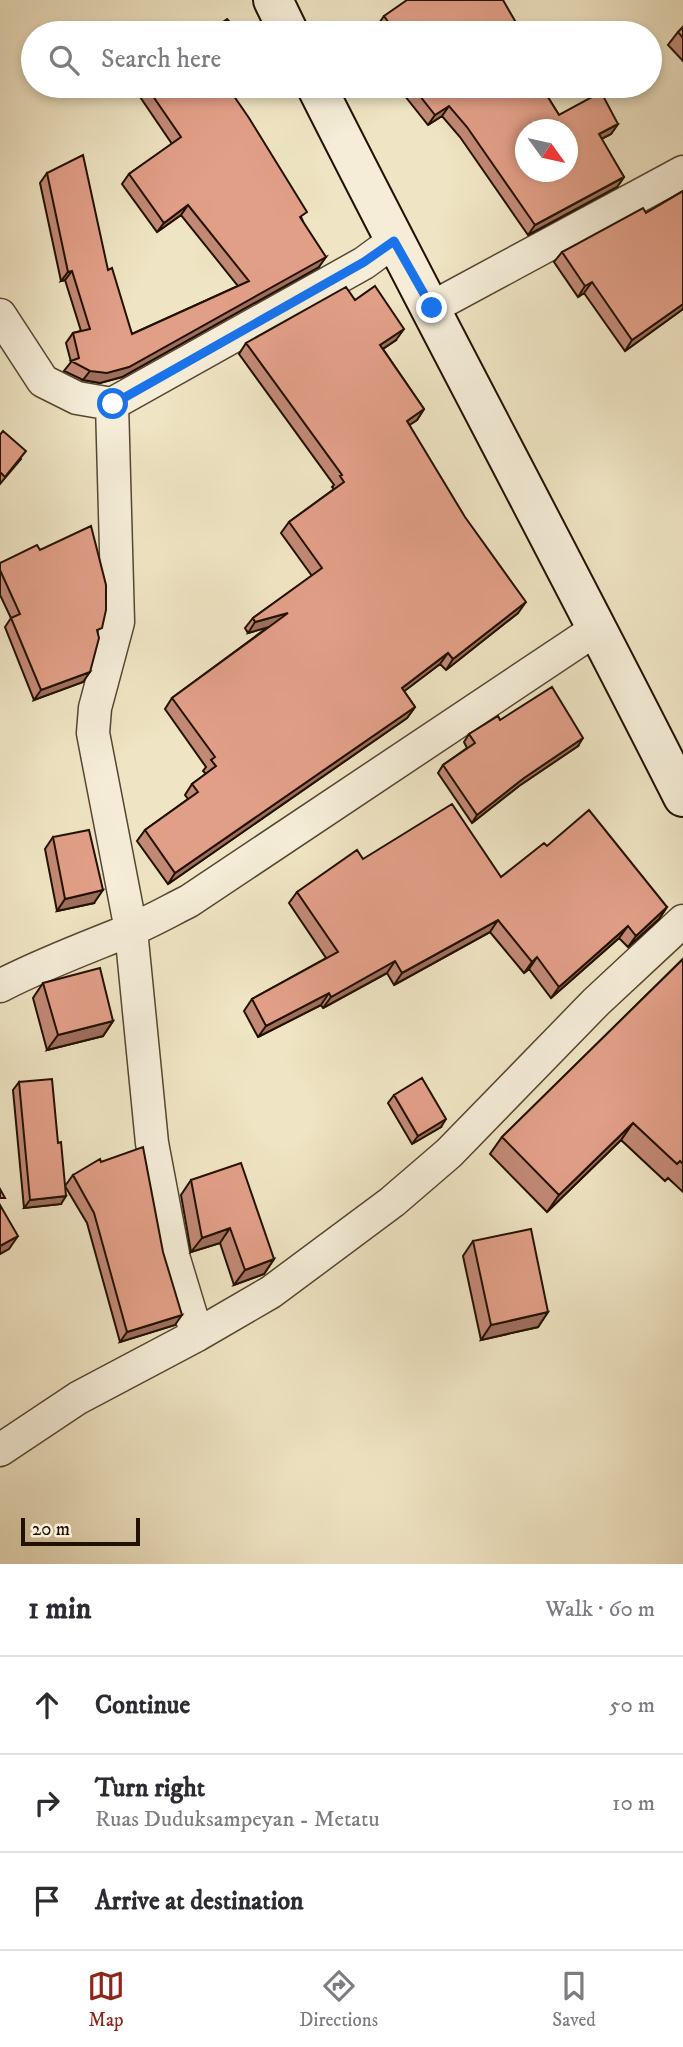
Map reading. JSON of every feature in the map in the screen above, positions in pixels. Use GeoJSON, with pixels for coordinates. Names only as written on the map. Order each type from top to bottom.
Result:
{"type":"FeatureCollection","features":[{"type":"Feature","properties":{"kind":"main road"},"geometry":{"type":"LineString","coordinates":[[274,0],[284,21]]}},
{"type":"Feature","properties":{"kind":"main road"},"geometry":{"type":"LineString","coordinates":[[322,98],[683,797]]}},
{"type":"Feature","properties":{"kind":"street"},"geometry":{"type":"LineString","coordinates":[[432,308],[683,172]]}},
{"type":"Feature","properties":{"kind":"street"},"geometry":{"type":"LineString","coordinates":[[0,315],[43,381],[77,398],[113,404],[364,262],[394,241]]}},
{"type":"Feature","properties":{"kind":"street"},"geometry":{"type":"LineString","coordinates":[[113,404],[118,622],[95,708],[93,733],[131,930],[152,1143],[174,1259],[197,1335]]}},
{"type":"Feature","properties":{"kind":"street"},"geometry":{"type":"LineString","coordinates":[[0,986],[82,948],[131,930],[189,901],[598,628]]}},
{"type":"Feature","properties":{"kind":"street"},"geometry":{"type":"LineString","coordinates":[[0,1450],[78,1398],[271,1292],[392,1202],[449,1153],[596,1002],[683,921]]}},
{"type":"Feature","properties":{"kind":"building"},"geometry":{"type":"Polygon","coordinates":[[[407,0],[503,0],[515,21],[388,21],[384,16],[407,0]]]}},
{"type":"Feature","properties":{"kind":"building"},"geometry":{"type":"Polygon","coordinates":[[[154,98],[235,98],[307,212],[300,217],[326,257],[129,367],[107,373],[90,371],[71,361],[79,358],[73,333],[90,329],[72,271],[68,272],[47,173],[83,155],[108,270],[112,268],[132,334],[249,281],[188,205],[164,223],[129,174],[181,137],[154,98]]]}},
{"type":"Feature","properties":{"kind":"building"},"geometry":{"type":"Polygon","coordinates":[[[422,98],[548,98],[559,115],[590,98],[604,98],[618,124],[599,134],[624,177],[535,225],[467,127],[449,106],[435,115],[422,98]]]}},
{"type":"Feature","properties":{"kind":"building"},"geometry":{"type":"Polygon","coordinates":[[[683,191],[683,304],[632,340],[592,282],[585,286],[562,252],[643,208],[646,213],[683,191]]]}},
{"type":"Feature","properties":{"kind":"building"},"geometry":{"type":"Polygon","coordinates":[[[375,286],[404,329],[380,345],[424,409],[407,421],[465,517],[526,602],[453,659],[448,653],[402,688],[415,707],[175,873],[145,830],[198,792],[192,784],[216,766],[211,760],[215,757],[172,698],[288,613],[255,622],[253,618],[322,568],[289,522],[344,482],[340,476],[342,475],[246,343],[346,287],[355,300],[375,286]]]}},
{"type":"Feature","properties":{"kind":"building"},"geometry":{"type":"Polygon","coordinates":[[[3,431],[26,451],[5,477],[0,472],[0,435],[3,431]]]}},
{"type":"Feature","properties":{"kind":"building"},"geometry":{"type":"Polygon","coordinates":[[[91,526],[106,585],[106,610],[102,628],[97,630],[99,638],[90,672],[41,690],[11,618],[20,614],[0,570],[0,563],[37,545],[40,550],[91,526]]]}},
{"type":"Feature","properties":{"kind":"building"},"geometry":{"type":"Polygon","coordinates":[[[552,687],[583,738],[524,778],[477,815],[443,765],[475,743],[469,734],[498,716],[500,720],[552,687]]]}},
{"type":"Feature","properties":{"kind":"building"},"geometry":{"type":"Polygon","coordinates":[[[452,804],[501,877],[544,843],[547,846],[589,810],[667,907],[636,936],[628,926],[559,987],[537,957],[532,962],[498,920],[402,973],[395,961],[331,997],[329,993],[266,1026],[252,999],[338,952],[297,892],[357,850],[363,859],[452,804]]]}},
{"type":"Feature","properties":{"kind":"building"},"geometry":{"type":"Polygon","coordinates":[[[89,830],[103,890],[65,899],[53,837],[89,830]]]}},
{"type":"Feature","properties":{"kind":"building"},"geometry":{"type":"Polygon","coordinates":[[[683,959],[683,1164],[680,1161],[677,1164],[633,1123],[559,1195],[502,1137],[683,959]]]}},
{"type":"Feature","properties":{"kind":"building"},"geometry":{"type":"Polygon","coordinates":[[[100,968],[113,1021],[58,1035],[43,983],[100,968]]]}},
{"type":"Feature","properties":{"kind":"building"},"geometry":{"type":"Polygon","coordinates":[[[422,1078],[446,1119],[418,1136],[394,1095],[422,1078]]]}},
{"type":"Feature","properties":{"kind":"building"},"geometry":{"type":"Polygon","coordinates":[[[52,1079],[66,1196],[30,1200],[19,1082],[52,1079]]]}},
{"type":"Feature","properties":{"kind":"building"},"geometry":{"type":"Polygon","coordinates":[[[143,1147],[163,1252],[182,1315],[127,1332],[94,1213],[73,1175],[100,1159],[101,1162],[143,1147]]]}},
{"type":"Feature","properties":{"kind":"building"},"geometry":{"type":"Polygon","coordinates":[[[241,1163],[274,1259],[245,1270],[230,1228],[202,1238],[191,1180],[241,1163]]]}},
{"type":"Feature","properties":{"kind":"building"},"geometry":{"type":"Polygon","coordinates":[[[0,1205],[18,1236],[0,1246],[0,1205]]]}},
{"type":"Feature","properties":{"kind":"building"},"geometry":{"type":"Polygon","coordinates":[[[531,1229],[548,1312],[491,1325],[473,1241],[531,1229]]]}},
{"type":"Feature","properties":{"kind":"route"},"geometry":{"type":"LineString","coordinates":[[113,404],[364,262],[394,241],[432,308]]}}]}
